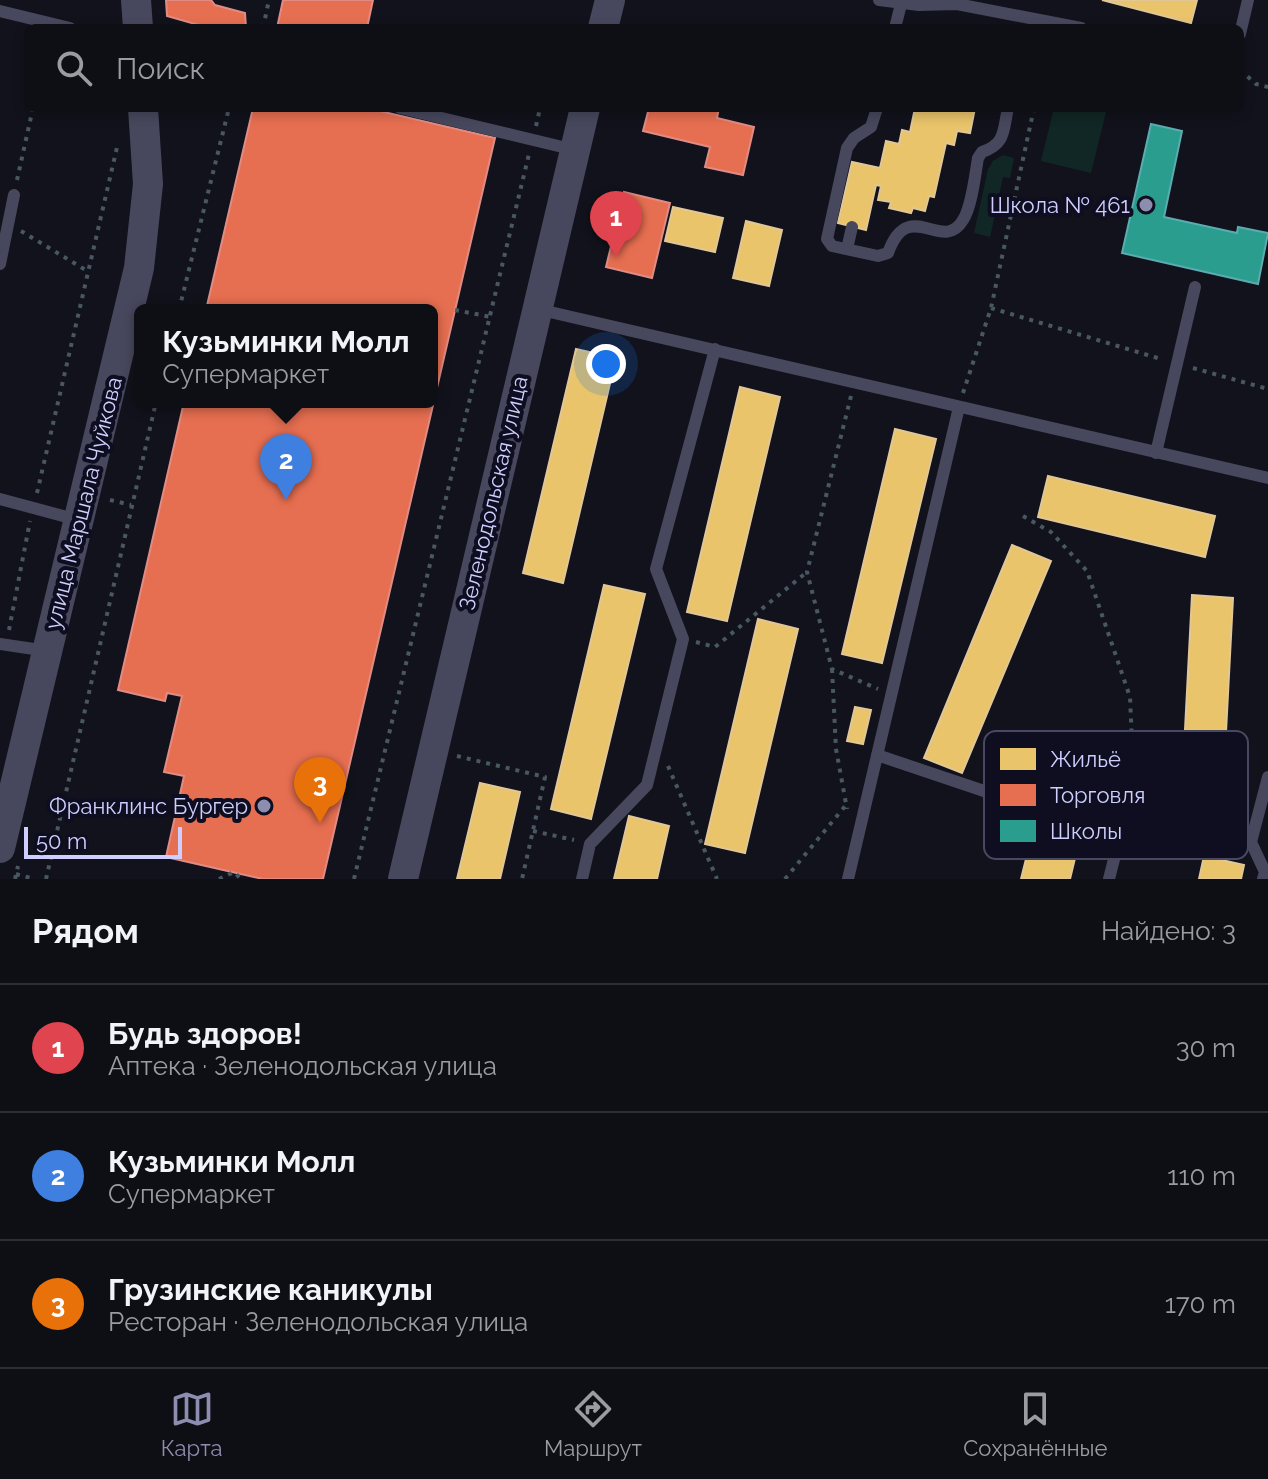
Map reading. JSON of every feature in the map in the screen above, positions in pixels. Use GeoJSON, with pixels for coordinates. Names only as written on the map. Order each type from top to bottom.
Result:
{"type":"FeatureCollection","features":[{"type":"Feature","properties":{"kind":"street"},"geometry":{"type":"LineString","coordinates":[[136,0],[138,24]]}},
{"type":"Feature","properties":{"kind":"street"},"geometry":{"type":"LineString","coordinates":[[604,24],[610,0]]}},
{"type":"Feature","properties":{"kind":"street","name":"улица Маршала Чуйкова"},"geometry":{"type":"LineString","coordinates":[[0,848],[139,268],[148,184],[143,112]]}},
{"type":"Feature","properties":{"kind":"street","name":"Зеленодольская улица"},"geometry":{"type":"LineString","coordinates":[[403,879],[584,112]]}},
{"type":"Feature","properties":{"kind":"lane"},"geometry":{"type":"LineString","coordinates":[[879,0],[957,2],[1062,24]]}},
{"type":"Feature","properties":{"kind":"lane"},"geometry":{"type":"LineString","coordinates":[[1242,24],[1248,0]]}},
{"type":"Feature","properties":{"kind":"lane"},"geometry":{"type":"LineString","coordinates":[[896,24],[901,2]]}},
{"type":"Feature","properties":{"kind":"lane"},"geometry":{"type":"LineString","coordinates":[[0,11],[54,24]]}},
{"type":"Feature","properties":{"kind":"lane"},"geometry":{"type":"LineString","coordinates":[[417,112],[575,150]]}},
{"type":"Feature","properties":{"kind":"lane"},"geometry":{"type":"LineString","coordinates":[[876,112],[871,127],[854,138],[847,148],[828,241],[832,246],[882,256],[888,253],[894,235],[904,228],[944,231],[959,225],[965,217],[980,154],[1000,142],[1007,112]]}},
{"type":"Feature","properties":{"kind":"lane"},"geometry":{"type":"LineString","coordinates":[[0,264],[14,195]]}},
{"type":"Feature","properties":{"kind":"lane"},"geometry":{"type":"LineString","coordinates":[[847,249],[852,227]]}},
{"type":"Feature","properties":{"kind":"lane"},"geometry":{"type":"LineString","coordinates":[[1156,453],[1195,287]]}},
{"type":"Feature","properties":{"kind":"lane"},"geometry":{"type":"LineString","coordinates":[[537,309],[1268,478]]}},
{"type":"Feature","properties":{"kind":"lane"},"geometry":{"type":"LineString","coordinates":[[582,879],[590,844],[647,785],[683,639],[656,569],[715,349]]}},
{"type":"Feature","properties":{"kind":"lane"},"geometry":{"type":"LineString","coordinates":[[848,879],[959,407]]}},
{"type":"Feature","properties":{"kind":"lane"},"geometry":{"type":"LineString","coordinates":[[0,499],[78,520]]}},
{"type":"Feature","properties":{"kind":"lane"},"geometry":{"type":"LineString","coordinates":[[3,645],[47,651]]}},
{"type":"Feature","properties":{"kind":"lane"},"geometry":{"type":"LineString","coordinates":[[877,755],[984,791]]}},
{"type":"Feature","properties":{"kind":"lane"},"geometry":{"type":"LineString","coordinates":[[1263,879],[1265,872],[1251,842],[1265,798],[1268,777]]}},
{"type":"Feature","properties":{"kind":"lane"},"geometry":{"type":"LineString","coordinates":[[1109,879],[1114,859]]}},
{"type":"Feature","properties":{"kind":"path"},"geometry":{"type":"LineString","coordinates":[[264,24],[269,0]]}},
{"type":"Feature","properties":{"kind":"path"},"geometry":{"type":"LineString","coordinates":[[1244,74],[1256,84],[1268,87]]}},
{"type":"Feature","properties":{"kind":"path"},"geometry":{"type":"LineString","coordinates":[[14,195],[32,112]]}},
{"type":"Feature","properties":{"kind":"path"},"geometry":{"type":"LineString","coordinates":[[180,304],[228,112]]}},
{"type":"Feature","properties":{"kind":"path"},"geometry":{"type":"LineString","coordinates":[[354,879],[539,112]]}},
{"type":"Feature","properties":{"kind":"path"},"geometry":{"type":"LineString","coordinates":[[959,407],[991,308],[1033,112]]}},
{"type":"Feature","properties":{"kind":"path"},"geometry":{"type":"LineString","coordinates":[[3,645],[119,141]]}},
{"type":"Feature","properties":{"kind":"path"},"geometry":{"type":"LineString","coordinates":[[8,223],[89,272]]}},
{"type":"Feature","properties":{"kind":"path"},"geometry":{"type":"LineString","coordinates":[[991,308],[1268,389]]}},
{"type":"Feature","properties":{"kind":"path"},"geometry":{"type":"LineString","coordinates":[[455,310],[491,317]]}},
{"type":"Feature","properties":{"kind":"path"},"geometry":{"type":"LineString","coordinates":[[855,382],[807,572],[832,669],[836,749],[855,850]]}},
{"type":"Feature","properties":{"kind":"path"},"geometry":{"type":"LineString","coordinates":[[46,879],[155,408]]}},
{"type":"Feature","properties":{"kind":"path"},"geometry":{"type":"LineString","coordinates":[[106,499],[131,505]]}},
{"type":"Feature","properties":{"kind":"path"},"geometry":{"type":"LineString","coordinates":[[1023,516],[1051,532],[1087,571],[1130,697],[1132,731]]}},
{"type":"Feature","properties":{"kind":"path"},"geometry":{"type":"LineString","coordinates":[[683,639],[715,647],[807,572]]}},
{"type":"Feature","properties":{"kind":"path"},"geometry":{"type":"LineString","coordinates":[[832,669],[892,695]]}},
{"type":"Feature","properties":{"kind":"path"},"geometry":{"type":"LineString","coordinates":[[658,741],[717,879]]}},
{"type":"Feature","properties":{"kind":"path"},"geometry":{"type":"LineString","coordinates":[[457,756],[545,777],[522,879]]}},
{"type":"Feature","properties":{"kind":"path"},"geometry":{"type":"LineString","coordinates":[[785,879],[846,805]]}},
{"type":"Feature","properties":{"kind":"path"},"geometry":{"type":"LineString","coordinates":[[533,831],[590,844]]}},
{"type":"Feature","properties":{"kind":"path"},"geometry":{"type":"LineString","coordinates":[[1248,851],[1256,853]]}},
{"type":"Feature","properties":{"kind":"path"},"geometry":{"type":"LineString","coordinates":[[219,879],[234,872],[241,879]]}},
{"type":"Feature","properties":{"kind":"path"},"geometry":{"type":"LineString","coordinates":[[16,874],[34,879]]}},
{"type":"Feature","properties":{"kind":"green space"},"geometry":{"type":"Polygon","coordinates":[[[1053,112],[1106,112],[1091,173],[1041,161],[1053,112]]]}},
{"type":"Feature","properties":{"kind":"green space"},"geometry":{"type":"Polygon","coordinates":[[[1003,155],[1014,158],[1010,178],[1003,177],[990,237],[974,233],[988,169],[993,161],[1003,155]]]}},
{"type":"Feature","properties":{"kind":"building: Жильё"},"geometry":{"type":"Polygon","coordinates":[[[1102,0],[1197,0],[1191,23],[1102,0]]]}},
{"type":"Feature","properties":{"kind":"building: Жильё"},"geometry":{"type":"Polygon","coordinates":[[[914,112],[974,112],[970,133],[957,131],[954,145],[946,143],[934,197],[929,196],[925,211],[913,208],[911,213],[889,208],[891,202],[878,200],[881,186],[876,185],[866,230],[838,223],[852,162],[880,168],[886,141],[899,144],[902,130],[910,132],[914,112]]]}},
{"type":"Feature","properties":{"kind":"building: Жильё"},"geometry":{"type":"Polygon","coordinates":[[[673,207],[723,218],[715,252],[665,241],[673,207]]]}},
{"type":"Feature","properties":{"kind":"building: Жильё"},"geometry":{"type":"Polygon","coordinates":[[[746,221],[782,230],[769,286],[733,278],[746,221]]]}},
{"type":"Feature","properties":{"kind":"building: Жильё"},"geometry":{"type":"Polygon","coordinates":[[[576,349],[616,358],[563,583],[523,573],[576,349]]]}},
{"type":"Feature","properties":{"kind":"building: Жильё"},"geometry":{"type":"Polygon","coordinates":[[[740,387],[780,397],[727,621],[687,612],[740,387]]]}},
{"type":"Feature","properties":{"kind":"building: Жильё"},"geometry":{"type":"Polygon","coordinates":[[[895,429],[936,439],[882,663],[842,654],[895,429]]]}},
{"type":"Feature","properties":{"kind":"building: Жильё"},"geometry":{"type":"Polygon","coordinates":[[[1048,476],[1215,516],[1205,557],[1038,517],[1048,476]]]}},
{"type":"Feature","properties":{"kind":"building: Жильё"},"geometry":{"type":"Polygon","coordinates":[[[1012,545],[1051,561],[962,773],[924,758],[1012,545]]]}},
{"type":"Feature","properties":{"kind":"building: Жильё"},"geometry":{"type":"Polygon","coordinates":[[[604,585],[645,594],[591,819],[551,809],[604,585]]]}},
{"type":"Feature","properties":{"kind":"building: Жильё"},"geometry":{"type":"Polygon","coordinates":[[[1192,595],[1233,598],[1226,731],[1185,731],[1192,595]]]}},
{"type":"Feature","properties":{"kind":"building: Жильё"},"geometry":{"type":"Polygon","coordinates":[[[758,619],[798,629],[745,853],[705,844],[758,619]]]}},
{"type":"Feature","properties":{"kind":"building: Жильё"},"geometry":{"type":"Polygon","coordinates":[[[855,707],[871,710],[863,744],[847,741],[855,707]]]}},
{"type":"Feature","properties":{"kind":"building: Жильё"},"geometry":{"type":"Polygon","coordinates":[[[480,783],[520,792],[500,879],[457,879],[480,783]]]}},
{"type":"Feature","properties":{"kind":"building: Жильё"},"geometry":{"type":"Polygon","coordinates":[[[629,816],[669,826],[657,879],[614,879],[629,816]]]}},
{"type":"Feature","properties":{"kind":"building: Жильё"},"geometry":{"type":"Polygon","coordinates":[[[1026,859],[1075,859],[1070,879],[1021,879],[1026,859]]]}},
{"type":"Feature","properties":{"kind":"building: Жильё"},"geometry":{"type":"Polygon","coordinates":[[[1203,859],[1244,865],[1241,879],[1199,879],[1203,859]]]}},
{"type":"Feature","properties":{"kind":"building: Торговля"},"geometry":{"type":"Polygon","coordinates":[[[166,0],[211,0],[215,5],[245,13],[246,24],[195,24],[167,16],[166,0]]]}},
{"type":"Feature","properties":{"kind":"building: Торговля"},"geometry":{"type":"Polygon","coordinates":[[[283,0],[373,0],[368,24],[278,24],[283,0]]]}},
{"type":"Feature","properties":{"kind":"building: Торговля"},"geometry":{"type":"Polygon","coordinates":[[[252,112],[384,112],[495,138],[438,384],[438,304],[207,304],[252,112]]]}},
{"type":"Feature","properties":{"kind":"building: Торговля"},"geometry":{"type":"Polygon","coordinates":[[[648,112],[718,112],[717,118],[754,127],[743,175],[705,167],[710,147],[643,131],[648,112]]]}},
{"type":"Feature","properties":{"kind":"building: Торговля"},"geometry":{"type":"Polygon","coordinates":[[[624,192],[670,203],[652,278],[606,267],[624,192]]]}},
{"type":"Feature","properties":{"kind":"building: Торговля"},"geometry":{"type":"Polygon","coordinates":[[[183,408],[432,408],[323,879],[263,879],[166,857],[184,776],[164,772],[182,696],[167,693],[165,701],[118,690],[183,408]]]}},
{"type":"Feature","properties":{"kind":"building: Школы"},"geometry":{"type":"Polygon","coordinates":[[[1151,124],[1182,131],[1164,217],[1237,233],[1238,227],[1268,233],[1258,284],[1122,253],[1151,124]]]}},
{"type":"Feature","properties":{"kind":"place","name":"Школа № 461"},"geometry":{"type":"Point","coordinates":[1146,205]}},
{"type":"Feature","properties":{"kind":"place","name":"Будь здоров!"},"geometry":{"type":"Point","coordinates":[616,257]}},
{"type":"Feature","properties":{"kind":"place","name":"Кузьминки Молл"},"geometry":{"type":"Point","coordinates":[286,500]}},
{"type":"Feature","properties":{"kind":"place","name":"Франклинс Бургер"},"geometry":{"type":"Point","coordinates":[264,806]}},
{"type":"Feature","properties":{"kind":"place","name":"Грузинские каникулы"},"geometry":{"type":"Point","coordinates":[320,823]}}]}
